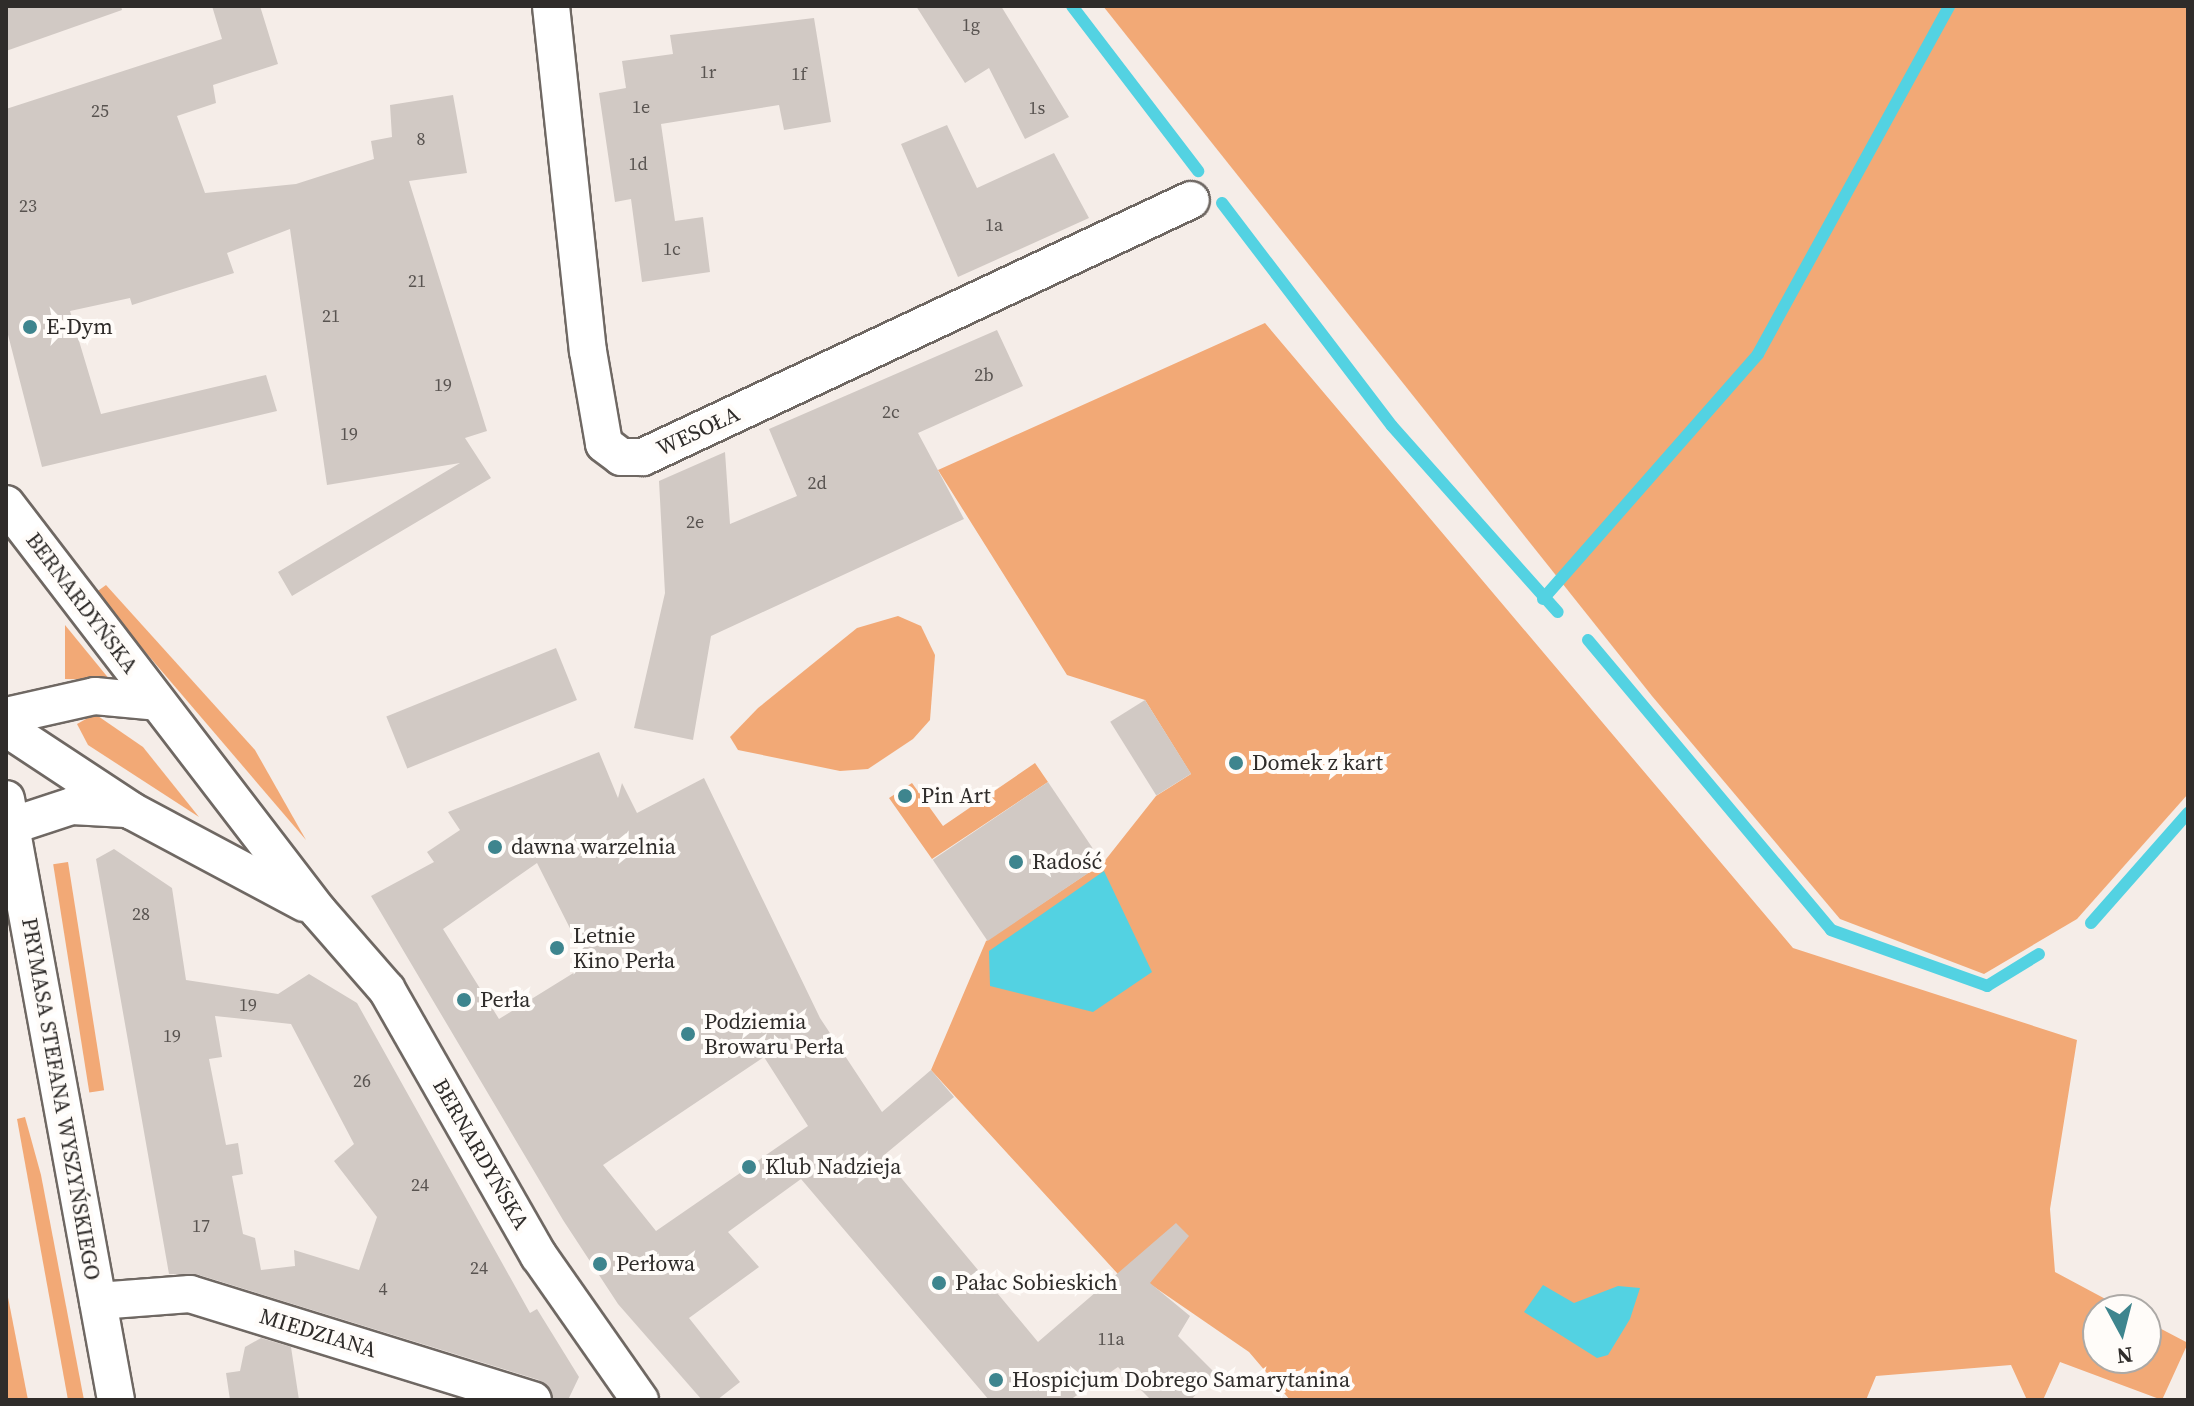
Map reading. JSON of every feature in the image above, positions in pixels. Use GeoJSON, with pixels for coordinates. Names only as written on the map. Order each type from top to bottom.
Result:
{"type":"FeatureCollection","features":[{"type":"Feature","properties":{"kind":"street","name":"WESOŁA"},"geometry":{"type":"LineString","coordinates":[[551,6],[588,351],[604,444],[621,457],[643,457],[1191,200]]}},
{"type":"Feature","properties":{"kind":"street","name":"BERNARDYŃSKA"},"geometry":{"type":"LineString","coordinates":[[6,504],[319,912],[387,990],[539,1256],[636,1398]]}},
{"type":"Feature","properties":{"kind":"street","name":"BERNARDYŃSKA"},"geometry":{"type":"LineString","coordinates":[[6,716],[95,696],[157,702]]}},
{"type":"Feature","properties":{"kind":"street","name":"BERNARDYŃSKA"},"geometry":{"type":"LineString","coordinates":[[6,728],[132,811],[319,912]]}},
{"type":"Feature","properties":{"kind":"street","name":"BERNARDYŃSKA"},"geometry":{"type":"LineString","coordinates":[[8,813],[72,806],[132,811]]}},
{"type":"Feature","properties":{"kind":"street","name":"PRYMASA STEFANA WYSZYŃSKIEGO"},"geometry":{"type":"LineString","coordinates":[[8,813],[116,1400]]}},
{"type":"Feature","properties":{"kind":"street","name":"MIEDZIANA"},"geometry":{"type":"LineString","coordinates":[[98,1301],[190,1294],[533,1400]]}},
{"type":"Feature","properties":{"kind":"shaded area"},"geometry":{"type":"Polygon","coordinates":[[[1103,6],[2188,6],[2188,794],[2077,919],[1984,974],[1840,919],[1652,696],[1103,6]]]}},
{"type":"Feature","properties":{"kind":"shaded area"},"geometry":{"type":"Polygon","coordinates":[[[1265,323],[1793,948],[2077,1040],[2050,1209],[2055,1272],[2096,1294],[2082,1294],[2082,1370],[2060,1362],[2043,1400],[2027,1400],[2011,1365],[1876,1376],[1866,1400],[1290,1400],[1249,1352],[1153,1286],[1139,1297],[931,1070],[986,941],[1103,863],[1156,796],[1191,774],[1145,700],[1067,675],[938,470],[1265,323]]]}},
{"type":"Feature","properties":{"kind":"shaded area"},"geometry":{"type":"Polygon","coordinates":[[[106,585],[255,750],[306,840],[95,593],[106,585]]]}},
{"type":"Feature","properties":{"kind":"shaded area"},"geometry":{"type":"Polygon","coordinates":[[[898,616],[921,626],[935,655],[930,720],[913,739],[868,769],[840,771],[738,750],[730,737],[758,708],[857,628],[898,616]]]}},
{"type":"Feature","properties":{"kind":"shaded area"},"geometry":{"type":"Polygon","coordinates":[[[65,625],[110,680],[65,679],[65,625]]]}},
{"type":"Feature","properties":{"kind":"shaded area"},"geometry":{"type":"Polygon","coordinates":[[[95,714],[143,747],[199,817],[88,745],[77,724],[95,714]]]}},
{"type":"Feature","properties":{"kind":"shaded area"},"geometry":{"type":"Polygon","coordinates":[[[1035,763],[1048,782],[932,859],[889,798],[912,783],[943,826],[1035,763]]]}},
{"type":"Feature","properties":{"kind":"shaded area"},"geometry":{"type":"Polygon","coordinates":[[[68,862],[104,1090],[89,1093],[53,864],[68,862]]]}},
{"type":"Feature","properties":{"kind":"shaded area"},"geometry":{"type":"Polygon","coordinates":[[[25,1117],[41,1175],[84,1400],[68,1400],[17,1119],[25,1117]]]}},
{"type":"Feature","properties":{"kind":"shaded area"},"geometry":{"type":"Polygon","coordinates":[[[6,1287],[28,1400],[6,1400],[6,1287]]]}},
{"type":"Feature","properties":{"kind":"shaded area"},"geometry":{"type":"Polygon","coordinates":[[[2162,1329],[2188,1343],[2162,1400],[2092,1374],[2162,1374],[2162,1329]]]}},
{"type":"Feature","properties":{"kind":"water"},"geometry":{"type":"Polygon","coordinates":[[[1104,871],[1152,972],[1093,1012],[990,986],[989,951],[1104,871]]]}},
{"type":"Feature","properties":{"kind":"water"},"geometry":{"type":"Polygon","coordinates":[[[1543,1285],[1574,1303],[1618,1286],[1640,1288],[1630,1319],[1608,1355],[1597,1358],[1524,1312],[1543,1285]]]}},
{"type":"Feature","properties":{"kind":"building"},"geometry":{"type":"Polygon","coordinates":[[[6,6],[121,6],[122,10],[6,51],[6,6]]]}},
{"type":"Feature","properties":{"kind":"building"},"geometry":{"type":"Polygon","coordinates":[[[212,6],[260,6],[278,64],[213,85],[216,103],[177,116],[205,193],[296,184],[374,159],[371,141],[392,137],[390,105],[453,95],[467,173],[409,181],[487,431],[465,438],[491,478],[292,596],[278,572],[460,463],[327,485],[290,229],[227,253],[234,273],[132,305],[130,298],[70,311],[101,414],[266,375],[277,411],[42,467],[6,327],[6,109],[222,39],[212,6]]]}},
{"type":"Feature","properties":{"kind":"building"},"geometry":{"type":"Polygon","coordinates":[[[916,6],[1001,6],[1069,117],[1025,139],[989,68],[965,83],[916,6]]]}},
{"type":"Feature","properties":{"kind":"building"},"geometry":{"type":"Polygon","coordinates":[[[814,18],[831,122],[784,130],[779,105],[661,124],[675,221],[703,217],[710,272],[642,282],[631,199],[615,202],[599,93],[626,88],[622,61],[673,54],[670,35],[814,18]]]}},
{"type":"Feature","properties":{"kind":"building"},"geometry":{"type":"Polygon","coordinates":[[[947,125],[977,188],[1054,153],[1089,218],[958,277],[901,144],[947,125]]]}},
{"type":"Feature","properties":{"kind":"building"},"geometry":{"type":"Polygon","coordinates":[[[997,330],[1023,386],[918,433],[964,519],[711,636],[693,740],[634,728],[665,593],[659,481],[725,452],[730,524],[797,496],[769,429],[997,330]]]}},
{"type":"Feature","properties":{"kind":"building"},"geometry":{"type":"Polygon","coordinates":[[[556,648],[577,700],[407,768],[386,717],[556,648]]]}},
{"type":"Feature","properties":{"kind":"building"},"geometry":{"type":"Polygon","coordinates":[[[1145,700],[1191,774],[1156,796],[1110,722],[1145,700]]]}},
{"type":"Feature","properties":{"kind":"building"},"geometry":{"type":"Polygon","coordinates":[[[599,752],[618,798],[622,783],[637,813],[704,778],[820,1018],[882,1112],[931,1070],[954,1097],[883,1156],[1038,1342],[1176,1223],[1189,1236],[1150,1283],[1190,1316],[1178,1336],[1215,1373],[1191,1400],[1151,1400],[1118,1367],[1070,1400],[989,1400],[801,1179],[728,1232],[759,1267],[689,1318],[740,1382],[717,1400],[702,1400],[618,1304],[563,1220],[371,896],[434,862],[427,852],[460,830],[448,812],[599,752]],[[537,863],[443,929],[499,1019],[588,964],[537,863]],[[764,1057],[603,1165],[656,1231],[808,1126],[764,1057]]]}},
{"type":"Feature","properties":{"kind":"building"},"geometry":{"type":"Polygon","coordinates":[[[1048,782],[1103,863],[988,941],[933,860],[1048,782]]]}},
{"type":"Feature","properties":{"kind":"building"},"geometry":{"type":"Polygon","coordinates":[[[114,849],[172,888],[186,980],[278,994],[309,974],[357,1003],[530,1313],[537,1309],[579,1377],[568,1400],[553,1400],[539,1380],[196,1274],[169,1274],[96,859],[114,849]],[[215,1016],[222,1057],[209,1059],[226,1145],[238,1143],[243,1174],[232,1176],[243,1234],[255,1238],[261,1270],[295,1266],[294,1250],[359,1270],[377,1217],[334,1161],[354,1144],[291,1024],[215,1016]]]}},
{"type":"Feature","properties":{"kind":"building"},"geometry":{"type":"Polygon","coordinates":[[[261,1338],[291,1347],[299,1400],[230,1400],[226,1373],[240,1371],[245,1347],[261,1338]]]}},
{"type":"Feature","properties":{"kind":"waterway"},"geometry":{"type":"LineString","coordinates":[[1072,6],[1198,171]]}},
{"type":"Feature","properties":{"kind":"waterway"},"geometry":{"type":"LineString","coordinates":[[1543,599],[1758,354],[1949,6]]}},
{"type":"Feature","properties":{"kind":"waterway"},"geometry":{"type":"LineString","coordinates":[[1222,203],[1392,426],[1558,612]]}},
{"type":"Feature","properties":{"kind":"waterway"},"geometry":{"type":"LineString","coordinates":[[1588,640],[1831,930],[1987,986],[2039,954]]}},
{"type":"Feature","properties":{"kind":"waterway"},"geometry":{"type":"LineString","coordinates":[[2091,923],[2188,813]]}},
{"type":"Feature","properties":{"kind":"place","name":"E-Dym"},"geometry":{"type":"Point","coordinates":[30,327]}},
{"type":"Feature","properties":{"kind":"place","name":"Domek z kart"},"geometry":{"type":"Point","coordinates":[1236,763]}},
{"type":"Feature","properties":{"kind":"place","name":"Pin Art"},"geometry":{"type":"Point","coordinates":[905,796]}},
{"type":"Feature","properties":{"kind":"place","name":"dawna warzelnia"},"geometry":{"type":"Point","coordinates":[495,847]}},
{"type":"Feature","properties":{"kind":"place","name":"Radość"},"geometry":{"type":"Point","coordinates":[1016,862]}},
{"type":"Feature","properties":{"kind":"place","name":"Letnie Kino Perła"},"geometry":{"type":"Point","coordinates":[557,948]}},
{"type":"Feature","properties":{"kind":"place","name":"Perła"},"geometry":{"type":"Point","coordinates":[464,1000]}},
{"type":"Feature","properties":{"kind":"place","name":"Podziemia Browaru Perła"},"geometry":{"type":"Point","coordinates":[688,1034]}},
{"type":"Feature","properties":{"kind":"place","name":"Klub Nadzieja"},"geometry":{"type":"Point","coordinates":[749,1167]}},
{"type":"Feature","properties":{"kind":"place","name":"Perłowa"},"geometry":{"type":"Point","coordinates":[600,1264]}},
{"type":"Feature","properties":{"kind":"place","name":"Pałac Sobieskich"},"geometry":{"type":"Point","coordinates":[939,1283]}},
{"type":"Feature","properties":{"kind":"place","name":"Hospicjum Dobrego Samarytanina"},"geometry":{"type":"Point","coordinates":[996,1380]}}]}
